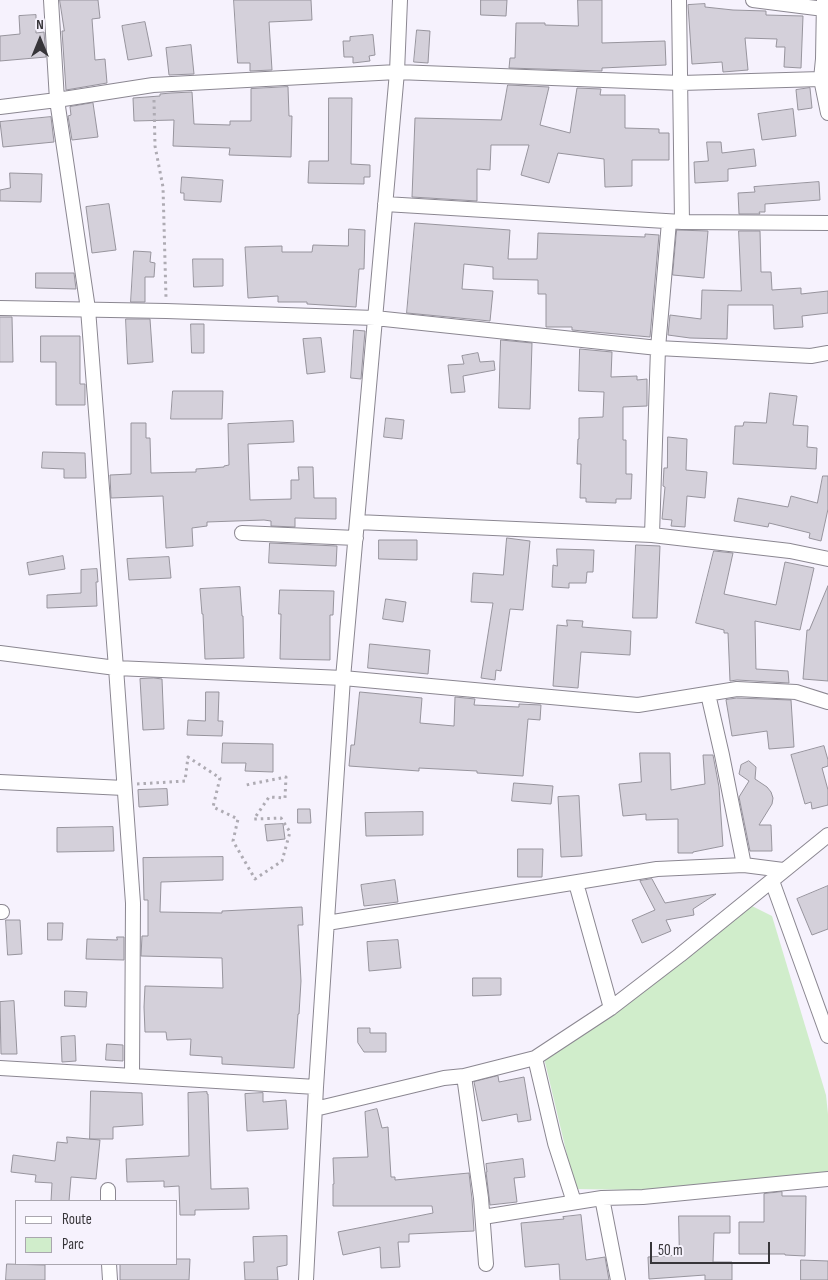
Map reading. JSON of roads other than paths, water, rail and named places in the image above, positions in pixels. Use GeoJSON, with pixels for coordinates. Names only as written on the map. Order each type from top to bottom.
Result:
{"type":"FeatureCollection","features":[{"type":"Feature","properties":{"kind":"street"},"geometry":{"type":"LineString","coordinates":[[51,0],[57,100],[88,309],[116,668],[133,903],[132,1076]]}},
{"type":"Feature","properties":{"kind":"street"},"geometry":{"type":"LineString","coordinates":[[306,1280],[316,1087],[343,678],[397,72],[400,0]]}},
{"type":"Feature","properties":{"kind":"street"},"geometry":{"type":"LineString","coordinates":[[652,535],[658,348],[676,222],[681,83],[680,0]]}},
{"type":"Feature","properties":{"kind":"street"},"geometry":{"type":"LineString","coordinates":[[753,0],[824,5],[825,59],[820,79],[828,112]]}},
{"type":"Feature","properties":{"kind":"street"},"geometry":{"type":"LineString","coordinates":[[0,106],[57,100],[153,85],[397,72],[681,83],[820,79]]}},
{"type":"Feature","properties":{"kind":"street"},"geometry":{"type":"LineString","coordinates":[[385,204],[676,222],[828,223]]}},
{"type":"Feature","properties":{"kind":"street"},"geometry":{"type":"LineString","coordinates":[[0,308],[375,318],[658,348],[811,356],[828,353]]}},
{"type":"Feature","properties":{"kind":"street"},"geometry":{"type":"LineString","coordinates":[[357,522],[652,535],[790,551],[828,559]]}},
{"type":"Feature","properties":{"kind":"street"},"geometry":{"type":"LineString","coordinates":[[242,533],[356,538]]}},
{"type":"Feature","properties":{"kind":"street"},"geometry":{"type":"LineString","coordinates":[[0,653],[116,668],[343,678],[638,705],[737,690],[796,692],[828,702]]}},
{"type":"Feature","properties":{"kind":"street"},"geometry":{"type":"LineString","coordinates":[[708,694],[744,865]]}},
{"type":"Feature","properties":{"kind":"street"},"geometry":{"type":"LineString","coordinates":[[0,782],[124,788]]}},
{"type":"Feature","properties":{"kind":"street"},"geometry":{"type":"LineString","coordinates":[[315,1109],[444,1078],[464,1076],[535,1058],[611,1008],[680,955],[828,835]]}},
{"type":"Feature","properties":{"kind":"street"},"geometry":{"type":"LineString","coordinates":[[327,922],[657,869],[744,865],[783,870]]}},
{"type":"Feature","properties":{"kind":"street"},"geometry":{"type":"LineString","coordinates":[[772,881],[828,1036]]}},
{"type":"Feature","properties":{"kind":"street"},"geometry":{"type":"LineString","coordinates":[[576,883],[611,1008]]}},
{"type":"Feature","properties":{"kind":"street"},"geometry":{"type":"LineString","coordinates":[[535,1058],[555,1143],[574,1202]]}},
{"type":"Feature","properties":{"kind":"street"},"geometry":{"type":"LineString","coordinates":[[0,1068],[316,1087]]}},
{"type":"Feature","properties":{"kind":"street"},"geometry":{"type":"LineString","coordinates":[[464,1076],[482,1198],[486,1264]]}},
{"type":"Feature","properties":{"kind":"street"},"geometry":{"type":"LineString","coordinates":[[483,1217],[602,1198],[643,1197],[828,1179]]}},
{"type":"Feature","properties":{"kind":"street"},"geometry":{"type":"LineString","coordinates":[[602,1198],[618,1280]]}},
{"type":"Feature","properties":{"kind":"street"},"geometry":{"type":"LineString","coordinates":[[109,1265],[110,1280]]}}]}
